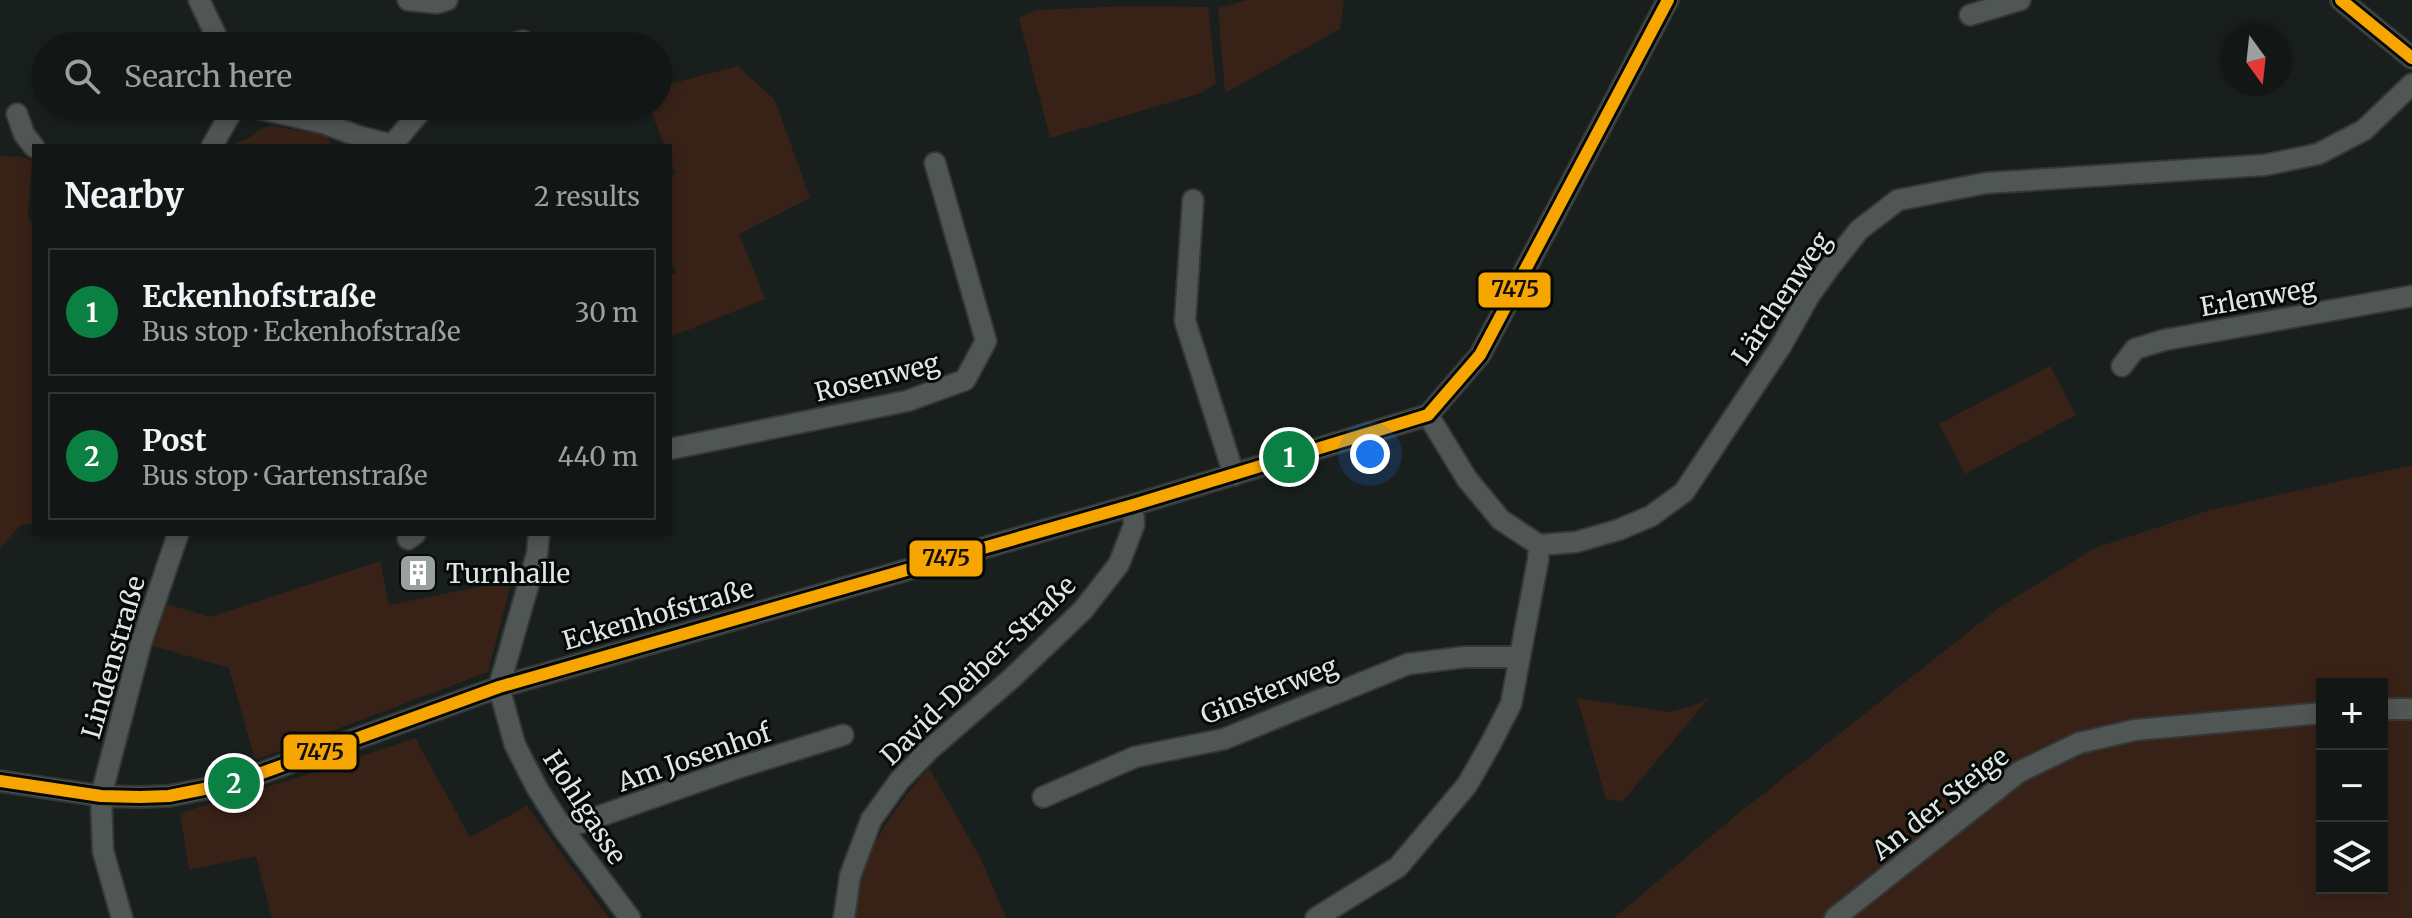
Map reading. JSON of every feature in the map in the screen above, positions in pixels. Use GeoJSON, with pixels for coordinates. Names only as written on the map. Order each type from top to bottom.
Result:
{"type":"FeatureCollection","features":[{"type":"Feature","properties":{"kind":"street"},"geometry":{"type":"LineString","coordinates":[[199,0],[214,32]]}},
{"type":"Feature","properties":{"kind":"street"},"geometry":{"type":"LineString","coordinates":[[408,0],[437,3],[447,0]]}},
{"type":"Feature","properties":{"kind":"street"},"geometry":{"type":"LineString","coordinates":[[1316,918],[1398,867],[1467,785],[1511,704],[1539,545],[1501,520],[1492,510],[1467,479],[1428,415],[1480,355],[1668,0]]}},
{"type":"Feature","properties":{"kind":"street"},"geometry":{"type":"LineString","coordinates":[[1970,15],[2020,0]]}},
{"type":"Feature","properties":{"kind":"street"},"geometry":{"type":"LineString","coordinates":[[2341,0],[2412,58]]}},
{"type":"Feature","properties":{"kind":"street","name":"Lärchenweg"},"geometry":{"type":"LineString","coordinates":[[1539,545],[1576,542],[1618,530],[1651,516],[1684,492],[1829,268],[1859,230],[1898,200],[1986,183],[2265,165],[2318,154],[2364,130],[2412,84]]}},
{"type":"Feature","properties":{"kind":"street"},"geometry":{"type":"LineString","coordinates":[[17,114],[24,134],[32,144]]}},
{"type":"Feature","properties":{"kind":"street"},"geometry":{"type":"LineString","coordinates":[[213,144],[227,120]]}},
{"type":"Feature","properties":{"kind":"street"},"geometry":{"type":"LineString","coordinates":[[310,120],[391,144]]}},
{"type":"Feature","properties":{"kind":"street"},"geometry":{"type":"LineString","coordinates":[[396,144],[414,120]]}},
{"type":"Feature","properties":{"kind":"street","name":"Rosenweg"},"geometry":{"type":"LineString","coordinates":[[672,449],[907,401],[965,380],[986,341],[935,163]]}},
{"type":"Feature","properties":{"kind":"street"},"geometry":{"type":"LineString","coordinates":[[1193,200],[1185,321],[1234,475]]}},
{"type":"Feature","properties":{"kind":"street","name":"Erlenweg"},"geometry":{"type":"LineString","coordinates":[[2122,366],[2135,349],[2164,340],[2412,296]]}},
{"type":"Feature","properties":{"kind":"street","name":"Eckenhofstraße"},"geometry":{"type":"LineString","coordinates":[[0,781],[101,796],[169,796],[234,783],[499,687],[1133,505],[1428,415]]}},
{"type":"Feature","properties":{"kind":"street","name":"David-Deiber-Straße"},"geometry":{"type":"LineString","coordinates":[[844,918],[850,876],[871,820],[899,781],[929,750],[1012,678],[1083,610],[1119,564],[1134,525],[1133,505]]}},
{"type":"Feature","properties":{"kind":"street","name":"Lindenstraße"},"geometry":{"type":"LineString","coordinates":[[122,918],[103,851],[101,796],[141,643],[177,536]]}},
{"type":"Feature","properties":{"kind":"street"},"geometry":{"type":"LineString","coordinates":[[499,687],[537,554],[539,536]]}},
{"type":"Feature","properties":{"kind":"street","name":"Ginsterweg"},"geometry":{"type":"LineString","coordinates":[[1043,797],[1135,757],[1224,739],[1408,664],[1465,657],[1519,657]]}},
{"type":"Feature","properties":{"kind":"street","name":"Hohlgasse"},"geometry":{"type":"LineString","coordinates":[[499,687],[515,745],[537,788],[563,829],[630,918]]}},
{"type":"Feature","properties":{"kind":"street"},"geometry":{"type":"LineString","coordinates":[[2388,709],[2412,709]]}},
{"type":"Feature","properties":{"kind":"street","name":"An der Steige"},"geometry":{"type":"LineString","coordinates":[[1835,918],[2019,772],[2079,743],[2135,730],[2316,714]]}},
{"type":"Feature","properties":{"kind":"street","name":"Am Josenhof"},"geometry":{"type":"LineString","coordinates":[[563,829],[734,769],[843,735]]}},
{"type":"Feature","properties":{"kind":"shaded area"},"geometry":{"type":"Polygon","coordinates":[[[1248,0],[1344,0],[1340,29],[1225,93],[1218,8],[1248,0]]]}},
{"type":"Feature","properties":{"kind":"shaded area"},"geometry":{"type":"Polygon","coordinates":[[[1127,6],[1208,7],[1216,83],[1201,93],[1050,138],[1019,18],[1036,10],[1127,6]]]}},
{"type":"Feature","properties":{"kind":"shaded area"},"geometry":{"type":"Polygon","coordinates":[[[738,66],[775,100],[810,198],[739,234],[765,299],[672,336],[672,275],[676,273],[672,262],[672,176],[676,174],[672,165],[672,144],[664,144],[655,120],[672,120],[672,83],[738,66]]]}},
{"type":"Feature","properties":{"kind":"shaded area"},"geometry":{"type":"Polygon","coordinates":[[[273,125],[328,136],[330,144],[233,144],[273,125]]]}},
{"type":"Feature","properties":{"kind":"shaded area"},"geometry":{"type":"Polygon","coordinates":[[[0,156],[32,160],[28,218],[32,222],[32,523],[21,525],[0,548],[0,156]]]}},
{"type":"Feature","properties":{"kind":"shaded area"},"geometry":{"type":"Polygon","coordinates":[[[2050,366],[2076,415],[1965,474],[1939,424],[2050,366]]]}},
{"type":"Feature","properties":{"kind":"shaded area"},"geometry":{"type":"Polygon","coordinates":[[[2412,465],[2412,918],[1614,918],[1734,817],[2000,607],[2095,548],[2207,511],[2412,465]]]}},
{"type":"Feature","properties":{"kind":"shaded area"},"geometry":{"type":"Polygon","coordinates":[[[380,561],[389,605],[512,580],[488,672],[255,760],[229,668],[153,646],[167,604],[210,617],[380,561]]]}},
{"type":"Feature","properties":{"kind":"shaded area"},"geometry":{"type":"Polygon","coordinates":[[[1577,698],[1668,712],[1693,706],[1709,698],[1623,801],[1606,799],[1577,698]]]}},
{"type":"Feature","properties":{"kind":"shaded area"},"geometry":{"type":"Polygon","coordinates":[[[415,738],[470,837],[527,806],[609,918],[272,918],[256,856],[189,870],[180,813],[415,738]]]}},
{"type":"Feature","properties":{"kind":"shaded area"},"geometry":{"type":"Polygon","coordinates":[[[929,768],[980,857],[1006,918],[854,918],[862,875],[878,837],[929,768]]]}},
{"type":"Feature","properties":{"kind":"transit line","name":"7475"},"geometry":{"type":"LineString","coordinates":[[0,781],[101,796],[140,797],[169,796],[234,783],[499,687],[1133,505],[1428,415],[1480,355],[1668,0]]}},
{"type":"Feature","properties":{"kind":"transit line","name":"7475"},"geometry":{"type":"LineString","coordinates":[[2341,0],[2412,58]]}},
{"type":"Feature","properties":{"kind":"place","name":"Eckenhofstraße"},"geometry":{"type":"Point","coordinates":[1289,457]}},
{"type":"Feature","properties":{"kind":"place","name":"Turnhalle"},"geometry":{"type":"Point","coordinates":[418,573]}},
{"type":"Feature","properties":{"kind":"place","name":"Post"},"geometry":{"type":"Point","coordinates":[234,783]}}]}
